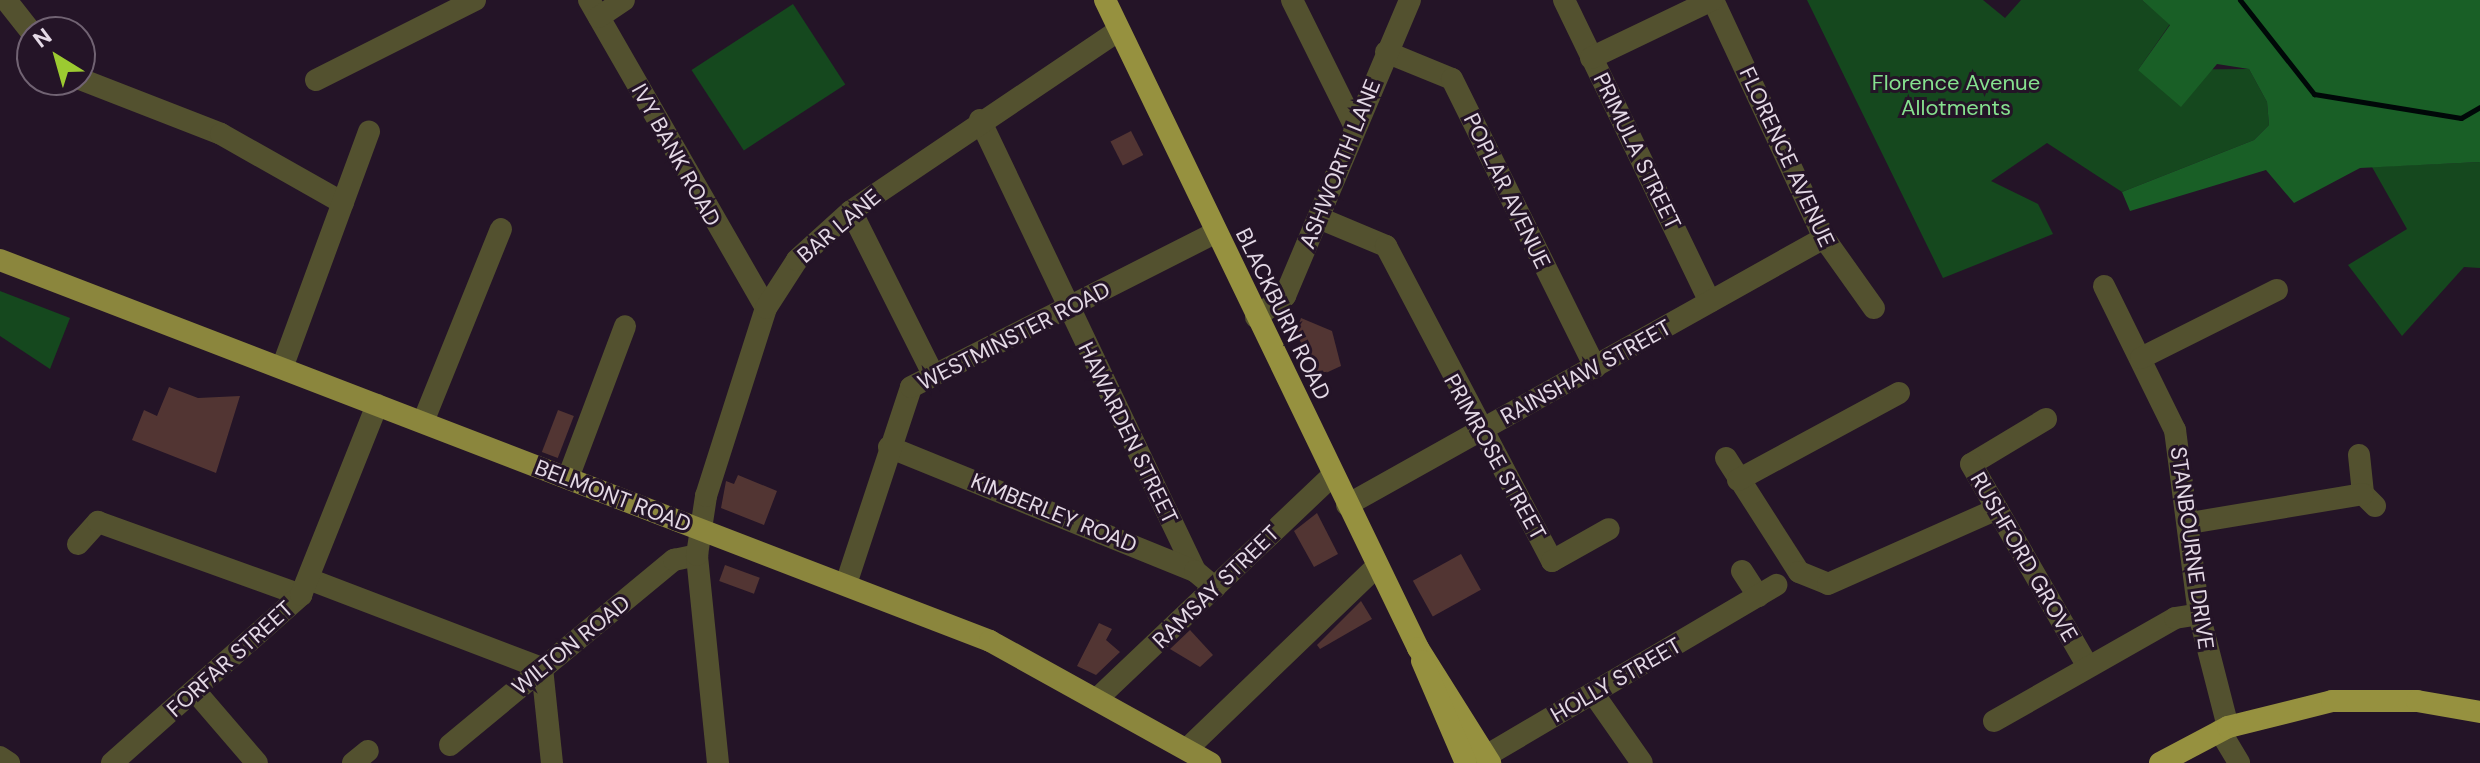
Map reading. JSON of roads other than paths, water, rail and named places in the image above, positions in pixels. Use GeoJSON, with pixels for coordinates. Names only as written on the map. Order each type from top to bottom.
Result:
{"type":"FeatureCollection","features":[{"type":"Feature","properties":{"kind":"highway","name":"BLACKBURN ROAD"},"geometry":{"type":"LineString","coordinates":[[1109,1],[1119,30],[1332,476],[1418,648],[1479,761]]}},
{"type":"Feature","properties":{"kind":"highway"},"geometry":{"type":"LineString","coordinates":[[2160,763],[2224,729],[2364,699],[2480,712]]}},
{"type":"Feature","properties":{"kind":"main road","name":"BELMONT ROAD"},"geometry":{"type":"LineString","coordinates":[[0,260],[990,641],[1099,697],[1210,763]]}},
{"type":"Feature","properties":{"kind":"street"},"geometry":{"type":"LineString","coordinates":[[6,0],[19,16]]}},
{"type":"Feature","properties":{"kind":"street"},"geometry":{"type":"LineString","coordinates":[[316,80],[475,0]]}},
{"type":"Feature","properties":{"kind":"street"},"geometry":{"type":"LineString","coordinates":[[594,9],[624,0]]}},
{"type":"Feature","properties":{"kind":"street"},"geometry":{"type":"LineString","coordinates":[[1292,0],[1355,127]]}},
{"type":"Feature","properties":{"kind":"street","name":"ASHWORTH LANE"},"geometry":{"type":"LineString","coordinates":[[1256,317],[1285,296],[1410,0]]}},
{"type":"Feature","properties":{"kind":"street","name":"PRIMULA STREET"},"geometry":{"type":"LineString","coordinates":[[1564,0],[1710,302]]}},
{"type":"Feature","properties":{"kind":"street"},"geometry":{"type":"LineString","coordinates":[[1591,58],[1712,0]]}},
{"type":"Feature","properties":{"kind":"street","name":"FLORENCE AVENUE"},"geometry":{"type":"LineString","coordinates":[[1712,0],[1824,238],[1874,308]]}},
{"type":"Feature","properties":{"kind":"street","name":"IVY BANK ROAD"},"geometry":{"type":"LineString","coordinates":[[594,9],[766,308]]}},
{"type":"Feature","properties":{"kind":"street","name":"BAR LANE"},"geometry":{"type":"LineString","coordinates":[[718,763],[697,555],[700,530],[766,308],[797,260],[851,211],[980,120],[1119,30]]}},
{"type":"Feature","properties":{"kind":"street","name":"POPLAR AVENUE"},"geometry":{"type":"LineString","coordinates":[[1386,52],[1452,79],[1595,367]]}},
{"type":"Feature","properties":{"kind":"street"},"geometry":{"type":"LineString","coordinates":[[96,85],[221,134],[343,203]]}},
{"type":"Feature","properties":{"kind":"street","name":"HAWARDEN STREET"},"geometry":{"type":"LineString","coordinates":[[980,120],[1195,571]]}},
{"type":"Feature","properties":{"kind":"street"},"geometry":{"type":"LineString","coordinates":[[282,368],[369,132]]}},
{"type":"Feature","properties":{"kind":"street"},"geometry":{"type":"LineString","coordinates":[[851,211],[933,374]]}},
{"type":"Feature","properties":{"kind":"street","name":"PRIMROSE STREET"},"geometry":{"type":"LineString","coordinates":[[1319,218],[1386,246],[1480,431],[1552,561],[1609,529]]}},
{"type":"Feature","properties":{"kind":"street"},"geometry":{"type":"LineString","coordinates":[[423,422],[501,229]]}},
{"type":"Feature","properties":{"kind":"street","name":"WESTMINSTER ROAD"},"geometry":{"type":"LineString","coordinates":[[846,584],[907,393],[933,374],[1215,233]]}},
{"type":"Feature","properties":{"kind":"street","name":"RAINSHAW STREET"},"geometry":{"type":"LineString","coordinates":[[1347,505],[1824,238]]}},
{"type":"Feature","properties":{"kind":"street","name":"STANBOURNE DRIVE"},"geometry":{"type":"LineString","coordinates":[[2104,286],[2175,430],[2190,523],[2199,614],[2224,729],[2239,763]]}},
{"type":"Feature","properties":{"kind":"street"},"geometry":{"type":"LineString","coordinates":[[2141,358],[2271,298]]}},
{"type":"Feature","properties":{"kind":"street"},"geometry":{"type":"LineString","coordinates":[[568,478],[625,326]]}},
{"type":"Feature","properties":{"kind":"street"},"geometry":{"type":"LineString","coordinates":[[1738,480],[1876,417],[1899,393]]}},
{"type":"Feature","properties":{"kind":"street","name":"FORFAR STREET"},"geometry":{"type":"LineString","coordinates":[[112,763],[306,588],[377,405]]}},
{"type":"Feature","properties":{"kind":"street","name":"RUSHFORD GROVE"},"geometry":{"type":"LineString","coordinates":[[2037,431],[1971,464],[2087,665]]}},
{"type":"Feature","properties":{"kind":"street","name":"KIMBERLEY ROAD"},"geometry":{"type":"LineString","coordinates":[[889,447],[1195,571],[1215,588]]}},
{"type":"Feature","properties":{"kind":"street"},"geometry":{"type":"LineString","coordinates":[[2190,523],[2369,500],[2359,455]]}},
{"type":"Feature","properties":{"kind":"street"},"geometry":{"type":"LineString","coordinates":[[1726,458],[1799,572],[1828,584],[1997,509]]}},
{"type":"Feature","properties":{"kind":"street","name":"RAMSAY STREET"},"geometry":{"type":"LineString","coordinates":[[1099,697],[1332,476]]}},
{"type":"Feature","properties":{"kind":"street"},"geometry":{"type":"LineString","coordinates":[[78,544],[98,522],[542,668],[552,763]]}},
{"type":"Feature","properties":{"kind":"street","name":"WILTON ROAD"},"geometry":{"type":"LineString","coordinates":[[450,745],[674,560],[697,555]]}},
{"type":"Feature","properties":{"kind":"street"},"geometry":{"type":"LineString","coordinates":[[1188,748],[1377,566]]}},
{"type":"Feature","properties":{"kind":"street","name":"HOLLY STREET"},"geometry":{"type":"LineString","coordinates":[[1479,761],[1767,591],[1742,571]]}},
{"type":"Feature","properties":{"kind":"street"},"geometry":{"type":"LineString","coordinates":[[1993,720],[2175,618],[2199,614]]}},
{"type":"Feature","properties":{"kind":"street"},"geometry":{"type":"LineString","coordinates":[[195,691],[257,763]]}},
{"type":"Feature","properties":{"kind":"street"},"geometry":{"type":"LineString","coordinates":[[1593,693],[1642,763]]}},
{"type":"Feature","properties":{"kind":"street"},"geometry":{"type":"LineString","coordinates":[[0,757],[9,763]]}},
{"type":"Feature","properties":{"kind":"waterway"},"geometry":{"type":"LineString","coordinates":[[2240,0],[2314,94],[2461,118],[2480,107]]}},
{"type":"Feature","properties":{"kind":"park label","name":"Florence Avenue Allotments"},"geometry":{"type":"Point","coordinates":[1956,94]}}]}
